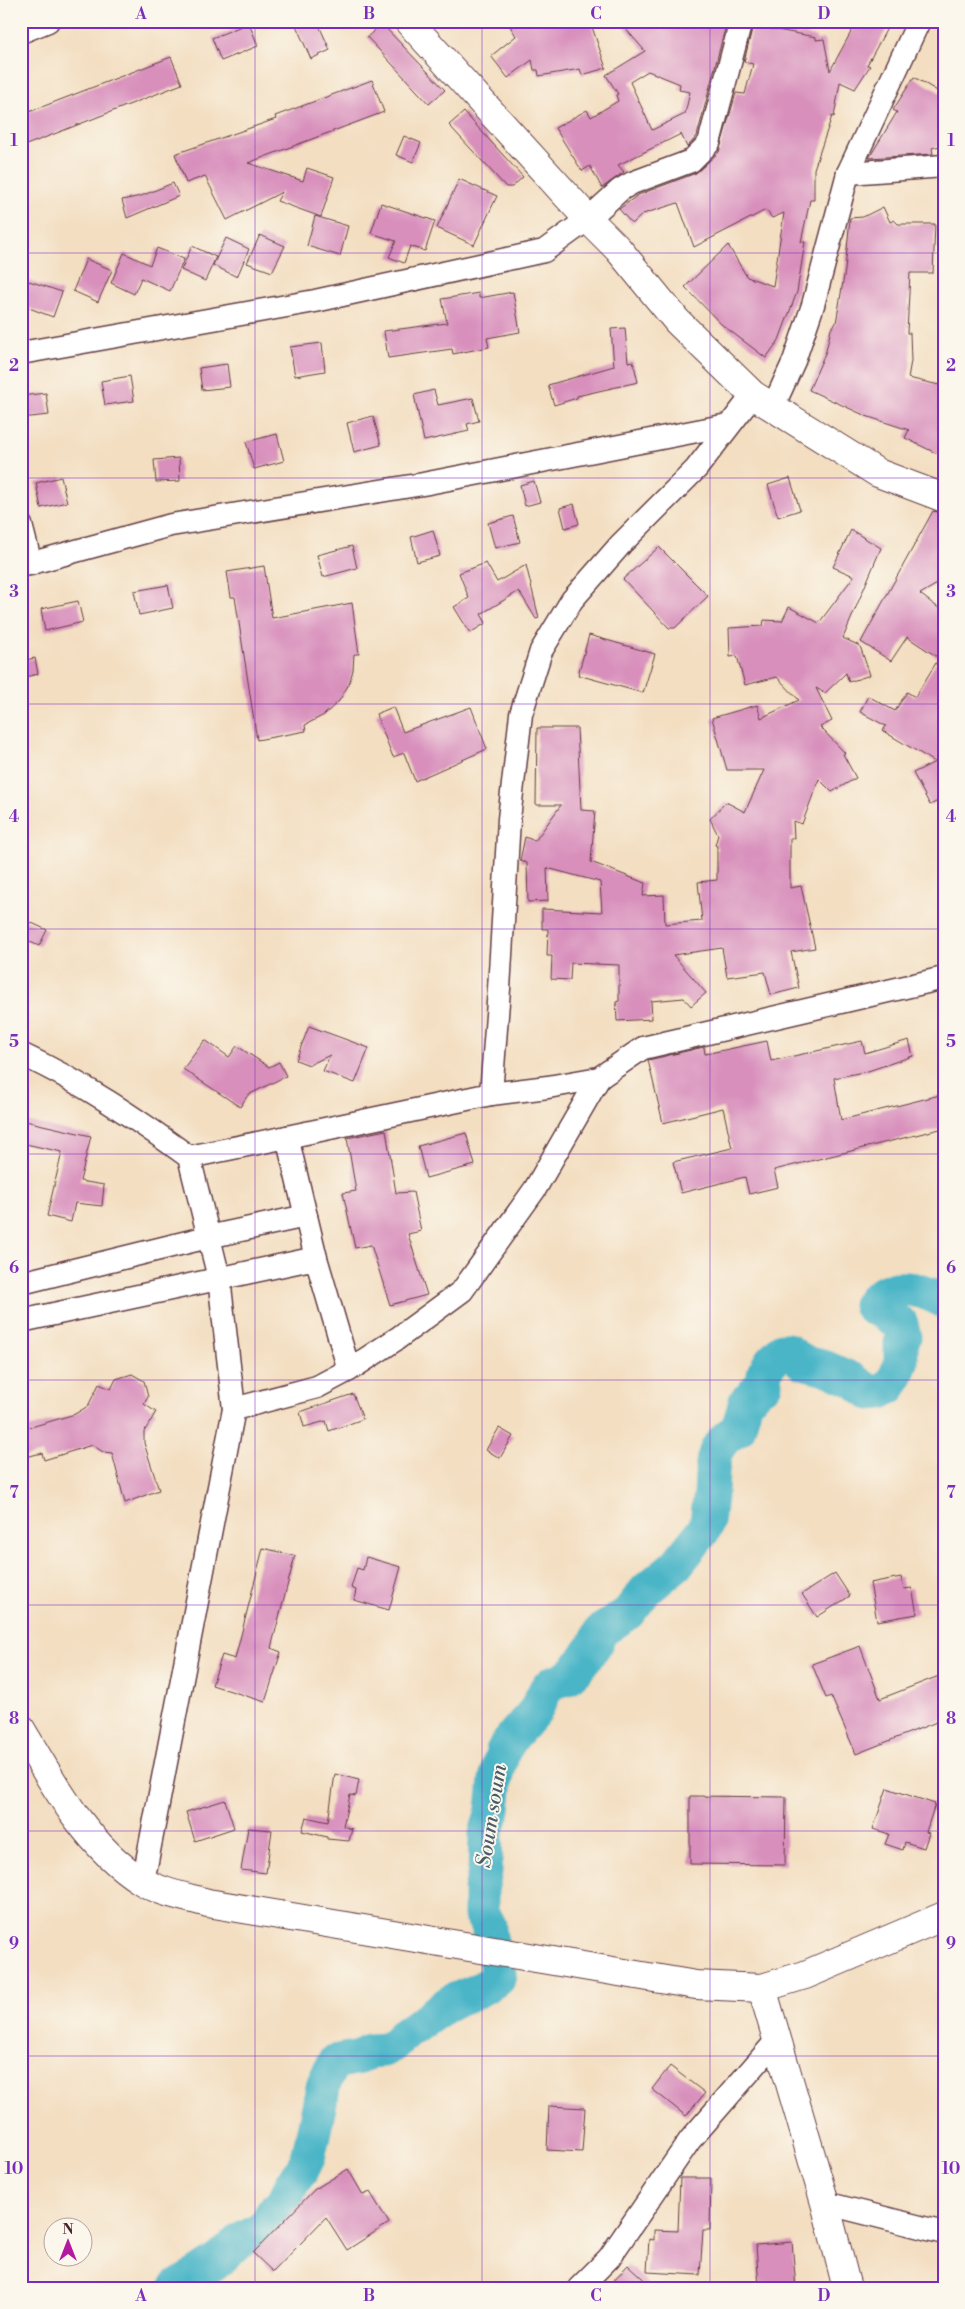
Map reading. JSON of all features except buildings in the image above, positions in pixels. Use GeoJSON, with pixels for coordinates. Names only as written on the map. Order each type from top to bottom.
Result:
{"type":"FeatureCollection","features":[{"type":"Feature","properties":{"kind":"main road"},"geometry":{"type":"LineString","coordinates":[[408,21],[588,219],[618,249],[677,321],[762,402],[878,473],[944,498]]}},
{"type":"Feature","properties":{"kind":"main road"},"geometry":{"type":"LineString","coordinates":[[21,1729],[59,1794],[106,1852],[143,1882],[167,1892],[208,1903],[696,1985],[762,1988],[804,1975],[944,1916]]}},
{"type":"Feature","properties":{"kind":"main road"},"geometry":{"type":"LineString","coordinates":[[762,1988],[825,2203],[847,2288]]}},
{"type":"Feature","properties":{"kind":"street"},"geometry":{"type":"LineString","coordinates":[[21,32],[48,21]]}},
{"type":"Feature","properties":{"kind":"street"},"geometry":{"type":"LineString","coordinates":[[21,353],[315,301],[544,251],[588,219],[620,190],[632,183],[691,161],[709,144],[741,21]]}},
{"type":"Feature","properties":{"kind":"street"},"geometry":{"type":"LineString","coordinates":[[491,1094],[500,989],[509,820],[521,714],[541,651],[572,600],[621,544],[696,469],[728,425],[762,402],[794,361],[813,305],[848,173],[920,21]]}},
{"type":"Feature","properties":{"kind":"street"},"geometry":{"type":"LineString","coordinates":[[848,173],[944,166]]}},
{"type":"Feature","properties":{"kind":"street"},"geometry":{"type":"LineString","coordinates":[[21,526],[26,565],[171,525],[423,484],[728,425]]}},
{"type":"Feature","properties":{"kind":"street"},"geometry":{"type":"LineString","coordinates":[[189,1156],[491,1094],[599,1078],[643,1048],[944,978]]}},
{"type":"Feature","properties":{"kind":"street"},"geometry":{"type":"LineString","coordinates":[[21,1054],[65,1075],[127,1112],[189,1156],[219,1278],[234,1409],[143,1882]]}},
{"type":"Feature","properties":{"kind":"street"},"geometry":{"type":"LineString","coordinates":[[234,1409],[317,1387],[398,1338],[462,1291],[535,1189],[599,1078]]}},
{"type":"Feature","properties":{"kind":"street"},"geometry":{"type":"LineString","coordinates":[[287,1137],[316,1258],[348,1370]]}},
{"type":"Feature","properties":{"kind":"street"},"geometry":{"type":"LineString","coordinates":[[21,1283],[208,1237],[306,1216]]}},
{"type":"Feature","properties":{"kind":"street"},"geometry":{"type":"LineString","coordinates":[[21,1321],[316,1258]]}},
{"type":"Feature","properties":{"kind":"street"},"geometry":{"type":"LineString","coordinates":[[587,2281],[610,2258],[690,2140],[778,2039]]}},
{"type":"Feature","properties":{"kind":"street"},"geometry":{"type":"LineString","coordinates":[[825,2203],[944,2233]]}},
{"type":"Feature","properties":{"kind":"waterway","name":"Soum soum"},"geometry":{"type":"LineString","coordinates":[[176,2288],[219,2260],[241,2240],[259,2231],[268,2221],[274,2209],[283,2203],[294,2180],[308,2158],[324,2083],[334,2062],[360,2057],[369,2051],[383,2050],[393,2045],[401,2037],[450,2002],[477,1991],[498,1979],[499,1973],[489,1933],[489,1925],[481,1915],[481,1890],[485,1872],[486,1834],[493,1810],[496,1779],[503,1751],[513,1736],[535,1711],[546,1689],[552,1683],[567,1678],[577,1669],[594,1646],[601,1631],[628,1613],[646,1590],[676,1565],[703,1531],[708,1519],[714,1457],[717,1449],[729,1435],[738,1429],[746,1401],[765,1384],[764,1373],[771,1361],[782,1350],[787,1350],[802,1362],[826,1368],[853,1380],[871,1393],[881,1392],[890,1387],[895,1378],[901,1363],[901,1343],[904,1337],[901,1324],[881,1311],[872,1308],[870,1305],[877,1297],[895,1289],[915,1290],[944,1301]]}}]}
